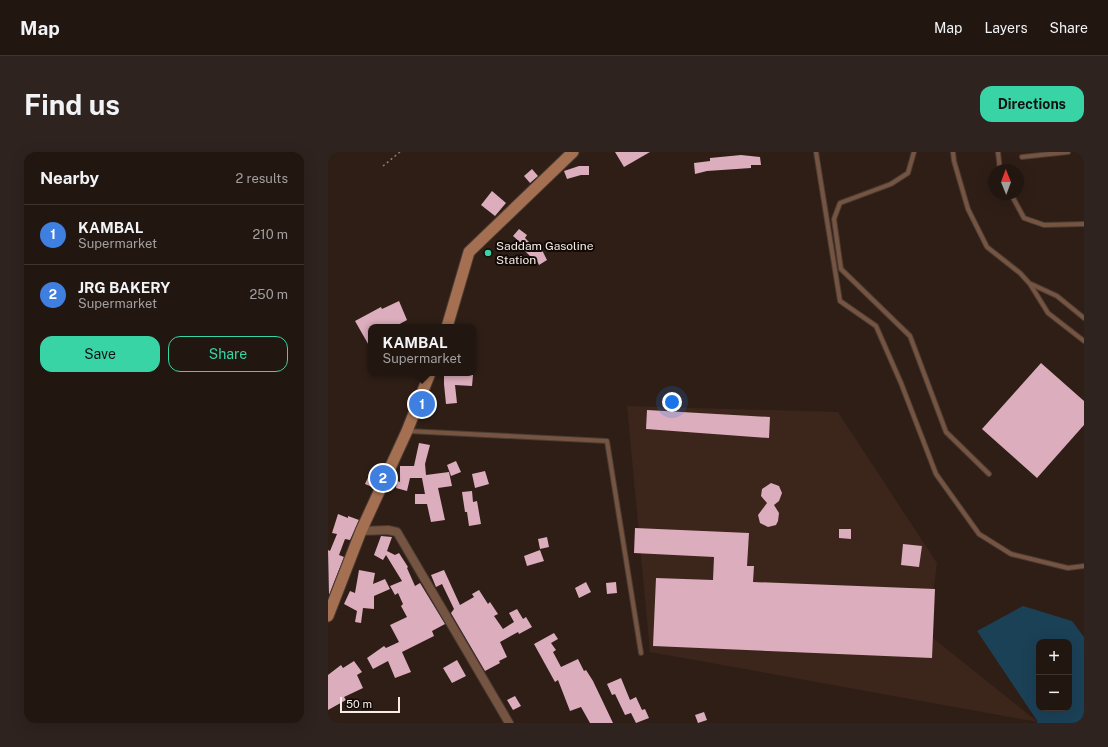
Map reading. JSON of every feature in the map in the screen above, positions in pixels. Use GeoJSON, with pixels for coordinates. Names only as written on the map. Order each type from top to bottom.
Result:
{"type":"FeatureCollection","features":[{"type":"Feature","properties":{"kind":"main road"},"geometry":{"type":"LineString","coordinates":[[448,324],[469,252],[573,152]]}},
{"type":"Feature","properties":{"kind":"main road"},"geometry":{"type":"LineString","coordinates":[[328,616],[362,531],[407,431],[429,376]]}},
{"type":"Feature","properties":{"kind":"street"},"geometry":{"type":"LineString","coordinates":[[362,531],[388,530],[397,532],[509,723]]}},
{"type":"Feature","properties":{"kind":"lane"},"geometry":{"type":"LineString","coordinates":[[816,152],[840,301],[876,326],[901,383],[936,474],[979,534],[1011,554],[1068,568],[1084,566]]}},
{"type":"Feature","properties":{"kind":"lane"},"geometry":{"type":"LineString","coordinates":[[914,152],[908,173],[891,184],[840,203],[834,219],[841,269],[910,336],[946,432],[989,474]]}},
{"type":"Feature","properties":{"kind":"lane"},"geometry":{"type":"LineString","coordinates":[[953,152],[954,161],[968,209],[987,247],[1020,273],[1030,284],[1048,313],[1084,339]]}},
{"type":"Feature","properties":{"kind":"lane"},"geometry":{"type":"LineString","coordinates":[[998,152],[999,164]]}},
{"type":"Feature","properties":{"kind":"lane"},"geometry":{"type":"LineString","coordinates":[[1022,157],[1068,152]]}},
{"type":"Feature","properties":{"kind":"lane"},"geometry":{"type":"LineString","coordinates":[[1014,200],[1024,218],[1044,225],[1084,224]]}},
{"type":"Feature","properties":{"kind":"lane"},"geometry":{"type":"LineString","coordinates":[[1030,284],[1057,296],[1084,318]]}},
{"type":"Feature","properties":{"kind":"lane"},"geometry":{"type":"LineString","coordinates":[[407,431],[607,441],[641,653]]}},
{"type":"Feature","properties":{"kind":"path"},"geometry":{"type":"LineString","coordinates":[[382,166],[400,152]]}},
{"type":"Feature","properties":{"kind":"shaded area"},"geometry":{"type":"Polygon","coordinates":[[[627,406],[838,412],[937,563],[928,634],[1038,722],[650,652],[627,406]]]}},
{"type":"Feature","properties":{"kind":"water"},"geometry":{"type":"Polygon","coordinates":[[[1023,606],[1072,621],[1084,637],[1084,723],[1036,723],[1038,722],[977,631],[1023,606]]]}},
{"type":"Feature","properties":{"kind":"building"},"geometry":{"type":"Polygon","coordinates":[[[615,152],[650,152],[624,167],[615,152]]]}},
{"type":"Feature","properties":{"kind":"building"},"geometry":{"type":"Polygon","coordinates":[[[741,155],[760,157],[761,165],[751,165],[751,168],[707,171],[695,174],[694,163],[710,161],[710,158],[741,155]]]}},
{"type":"Feature","properties":{"kind":"building"},"geometry":{"type":"Polygon","coordinates":[[[579,166],[589,166],[589,175],[581,175],[567,179],[564,171],[579,166]]]}},
{"type":"Feature","properties":{"kind":"building"},"geometry":{"type":"Polygon","coordinates":[[[532,169],[538,176],[530,183],[524,176],[532,169]]]}},
{"type":"Feature","properties":{"kind":"building"},"geometry":{"type":"Polygon","coordinates":[[[492,191],[506,203],[495,216],[481,205],[492,191]]]}},
{"type":"Feature","properties":{"kind":"building"},"geometry":{"type":"Polygon","coordinates":[[[519,229],[527,235],[525,238],[537,250],[541,248],[547,260],[539,265],[537,261],[532,265],[528,260],[531,257],[519,245],[521,243],[513,236],[519,229]]]}},
{"type":"Feature","properties":{"kind":"building"},"geometry":{"type":"Polygon","coordinates":[[[399,301],[407,320],[400,324],[368,324],[368,344],[355,321],[381,307],[382,309],[399,301]]]}},
{"type":"Feature","properties":{"kind":"building"},"geometry":{"type":"Polygon","coordinates":[[[1041,363],[1084,401],[1084,425],[1037,478],[982,429],[1041,363]]]}},
{"type":"Feature","properties":{"kind":"building"},"geometry":{"type":"Polygon","coordinates":[[[444,376],[473,376],[472,386],[455,385],[457,403],[446,404],[444,376]]]}},
{"type":"Feature","properties":{"kind":"building"},"geometry":{"type":"Polygon","coordinates":[[[647,410],[770,417],[769,438],[646,429],[647,410]]]}},
{"type":"Feature","properties":{"kind":"building"},"geometry":{"type":"Polygon","coordinates":[[[419,443],[430,445],[425,464],[426,475],[449,472],[452,486],[438,488],[445,520],[431,522],[427,504],[415,504],[415,494],[425,494],[422,478],[410,478],[407,491],[396,488],[397,481],[400,482],[400,466],[414,466],[419,443]]]}},
{"type":"Feature","properties":{"kind":"building"},"geometry":{"type":"Polygon","coordinates":[[[456,461],[461,472],[451,476],[447,465],[456,461]]]}},
{"type":"Feature","properties":{"kind":"building"},"geometry":{"type":"Polygon","coordinates":[[[372,469],[379,472],[372,487],[365,484],[372,469]]]}},
{"type":"Feature","properties":{"kind":"building"},"geometry":{"type":"Polygon","coordinates":[[[485,471],[489,484],[475,488],[472,474],[485,471]]]}},
{"type":"Feature","properties":{"kind":"building"},"geometry":{"type":"Polygon","coordinates":[[[771,483],[779,486],[782,493],[779,501],[774,505],[779,513],[778,521],[776,525],[768,527],[760,523],[758,515],[767,503],[761,496],[762,489],[771,483]]]}},
{"type":"Feature","properties":{"kind":"building"},"geometry":{"type":"Polygon","coordinates":[[[472,491],[473,502],[477,501],[481,524],[469,526],[462,492],[472,491]]]}},
{"type":"Feature","properties":{"kind":"building"},"geometry":{"type":"Polygon","coordinates":[[[338,514],[359,520],[350,540],[345,539],[339,555],[344,557],[329,595],[328,550],[330,551],[337,534],[332,533],[338,514]]]}},
{"type":"Feature","properties":{"kind":"building"},"geometry":{"type":"Polygon","coordinates":[[[635,528],[749,533],[747,566],[754,566],[753,582],[935,589],[932,658],[653,646],[656,578],[713,580],[714,557],[634,553],[635,528]]]}},
{"type":"Feature","properties":{"kind":"building"},"geometry":{"type":"Polygon","coordinates":[[[839,529],[851,529],[851,539],[839,538],[839,529]]]}},
{"type":"Feature","properties":{"kind":"building"},"geometry":{"type":"Polygon","coordinates":[[[381,536],[392,537],[387,551],[395,555],[399,553],[408,567],[407,568],[415,586],[420,583],[445,624],[432,631],[434,636],[402,652],[411,672],[395,678],[388,661],[373,669],[367,658],[384,646],[386,648],[399,642],[390,625],[407,617],[401,606],[403,604],[398,593],[395,595],[390,586],[402,581],[386,555],[383,560],[374,555],[381,536]]]}},
{"type":"Feature","properties":{"kind":"building"},"geometry":{"type":"Polygon","coordinates":[[[547,537],[549,547],[540,549],[538,539],[547,537]]]}},
{"type":"Feature","properties":{"kind":"building"},"geometry":{"type":"Polygon","coordinates":[[[903,544],[922,546],[919,567],[901,565],[903,544]]]}},
{"type":"Feature","properties":{"kind":"building"},"geometry":{"type":"Polygon","coordinates":[[[540,550],[544,561],[527,566],[524,556],[540,550]]]}},
{"type":"Feature","properties":{"kind":"building"},"geometry":{"type":"Polygon","coordinates":[[[359,570],[375,573],[373,584],[385,579],[390,589],[374,596],[374,609],[363,608],[361,623],[355,622],[357,611],[344,604],[350,591],[355,593],[359,570]]]}},
{"type":"Feature","properties":{"kind":"building"},"geometry":{"type":"Polygon","coordinates":[[[444,570],[460,605],[474,597],[472,594],[479,590],[488,604],[490,602],[498,614],[494,616],[503,629],[514,622],[509,613],[517,609],[523,619],[526,617],[532,627],[519,634],[518,632],[500,642],[507,657],[499,661],[500,663],[485,671],[451,613],[454,609],[442,584],[436,587],[431,575],[444,570]]]}},
{"type":"Feature","properties":{"kind":"building"},"geometry":{"type":"Polygon","coordinates":[[[586,582],[591,592],[579,598],[575,588],[586,582]]]}},
{"type":"Feature","properties":{"kind":"building"},"geometry":{"type":"Polygon","coordinates":[[[616,582],[617,593],[607,594],[606,583],[616,582]]]}},
{"type":"Feature","properties":{"kind":"building"},"geometry":{"type":"Polygon","coordinates":[[[554,633],[558,639],[551,643],[556,650],[553,652],[561,667],[578,659],[584,671],[586,670],[593,681],[613,723],[590,723],[581,707],[570,711],[558,680],[555,682],[534,644],[554,633]]]}},
{"type":"Feature","properties":{"kind":"building"},"geometry":{"type":"Polygon","coordinates":[[[457,660],[466,676],[452,683],[443,668],[457,660]]]}},
{"type":"Feature","properties":{"kind":"building"},"geometry":{"type":"Polygon","coordinates":[[[354,661],[362,672],[357,675],[363,688],[344,697],[346,700],[328,710],[328,675],[341,665],[343,668],[354,661]]]}},
{"type":"Feature","properties":{"kind":"building"},"geometry":{"type":"Polygon","coordinates":[[[621,678],[630,700],[636,697],[642,710],[645,709],[649,718],[636,723],[631,713],[625,715],[615,694],[612,695],[607,684],[621,678]]]}},
{"type":"Feature","properties":{"kind":"building"},"geometry":{"type":"Polygon","coordinates":[[[515,696],[521,706],[513,710],[507,700],[515,696]]]}},
{"type":"Feature","properties":{"kind":"building"},"geometry":{"type":"Polygon","coordinates":[[[704,712],[707,720],[698,723],[695,715],[704,712]]]}},
{"type":"Feature","properties":{"kind":"place","name":"Saddam Gasoline Station"},"geometry":{"type":"Point","coordinates":[488,253]}},
{"type":"Feature","properties":{"kind":"place","name":"KAMBAL"},"geometry":{"type":"Point","coordinates":[422,404]}},
{"type":"Feature","properties":{"kind":"place","name":"JRG BAKERY"},"geometry":{"type":"Point","coordinates":[383,478]}}]}
